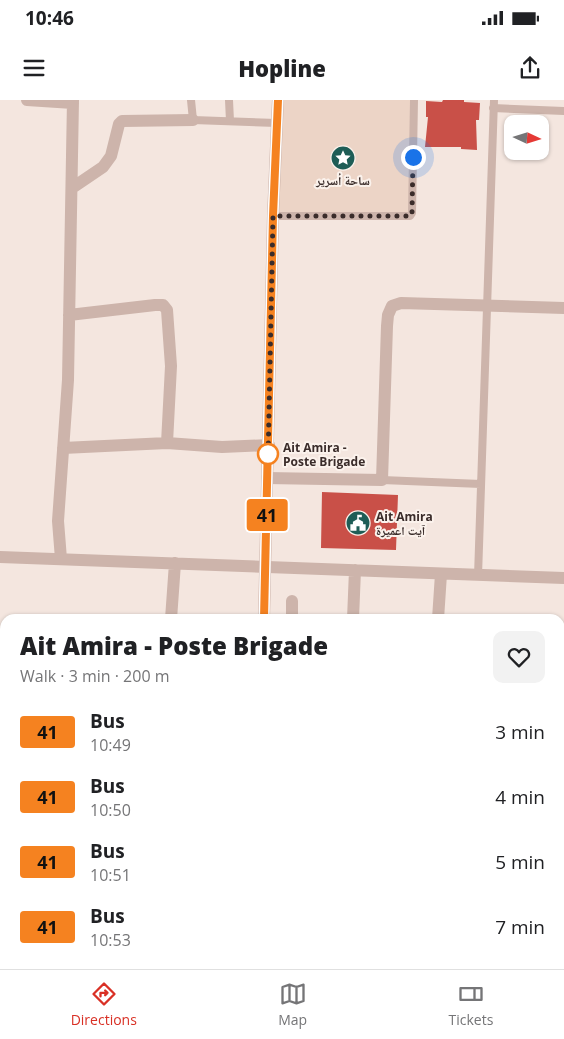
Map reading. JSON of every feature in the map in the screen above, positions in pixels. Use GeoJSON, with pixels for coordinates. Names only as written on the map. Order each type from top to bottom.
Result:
{"type":"FeatureCollection","features":[{"type":"Feature","properties":{"kind":"street"},"geometry":{"type":"LineString","coordinates":[[27,100],[73,101],[68,380],[58,521],[61,559]]}},
{"type":"Feature","properties":{"kind":"street"},"geometry":{"type":"LineString","coordinates":[[264,614],[273,216],[278,100]]}},
{"type":"Feature","properties":{"kind":"street"},"geometry":{"type":"LineString","coordinates":[[72,188],[103,167],[111,156],[119,124],[122,121],[193,120]]}},
{"type":"Feature","properties":{"kind":"street"},"geometry":{"type":"LineString","coordinates":[[268,478],[382,480],[387,326],[392,306],[401,303],[564,308]]}},
{"type":"Feature","properties":{"kind":"street"},"geometry":{"type":"LineString","coordinates":[[70,315],[155,305],[162,305],[167,310],[171,366],[167,443]]}},
{"type":"Feature","properties":{"kind":"street"},"geometry":{"type":"LineString","coordinates":[[63,448],[167,443],[222,447],[269,445]]}},
{"type":"Feature","properties":{"kind":"street"},"geometry":{"type":"LineString","coordinates":[[2,559],[61,559],[564,578]]}},
{"type":"Feature","properties":{"kind":"street"},"geometry":{"type":"LineString","coordinates":[[171,614],[175,563]]}},
{"type":"Feature","properties":{"kind":"street"},"geometry":{"type":"LineString","coordinates":[[353,614],[355,570]]}},
{"type":"Feature","properties":{"kind":"street"},"geometry":{"type":"LineString","coordinates":[[438,614],[440,574]]}},
{"type":"Feature","properties":{"kind":"street"},"geometry":{"type":"LineString","coordinates":[[292,602],[292,614]]}},
{"type":"Feature","properties":{"kind":"lane"},"geometry":{"type":"LineString","coordinates":[[191,100],[193,120],[277,122]]}},
{"type":"Feature","properties":{"kind":"lane"},"geometry":{"type":"LineString","coordinates":[[229,100],[230,121]]}},
{"type":"Feature","properties":{"kind":"lane"},"geometry":{"type":"LineString","coordinates":[[273,216],[410,216],[412,213],[414,100]]}},
{"type":"Feature","properties":{"kind":"lane"},"geometry":{"type":"LineString","coordinates":[[478,576],[493,104],[564,111]]}},
{"type":"Feature","properties":{"kind":"lane"},"geometry":{"type":"LineString","coordinates":[[382,480],[481,484]]}},
{"type":"Feature","properties":{"kind":"shaded area","name":"ساحة أسرير"},"geometry":{"type":"Polygon","coordinates":[[[278,100],[411,100],[410,216],[273,216],[278,100]]]}},
{"type":"Feature","properties":{"kind":"building"},"geometry":{"type":"Polygon","coordinates":[[[443,100],[464,100],[464,102],[480,103],[479,120],[476,120],[477,150],[461,149],[461,147],[425,147],[428,117],[426,117],[426,101],[442,102],[443,100]]]}},
{"type":"Feature","properties":{"kind":"building"},"geometry":{"type":"Polygon","coordinates":[[[322,492],[398,495],[396,550],[321,548],[322,492]]]}},
{"type":"Feature","properties":{"kind":"bus line","name":"41"},"geometry":{"type":"LineString","coordinates":[[264,614],[273,216],[278,100]]}},
{"type":"Feature","properties":{"kind":"place","name":"ساحة أسرير"},"geometry":{"type":"Point","coordinates":[343,158]}},
{"type":"Feature","properties":{"kind":"place","name":"Ait Amira - Poste Brigade"},"geometry":{"type":"Point","coordinates":[268,454]}},
{"type":"Feature","properties":{"kind":"place","name":"Ait Amira آيت اعميرة"},"geometry":{"type":"Point","coordinates":[358,523]}},
{"type":"Feature","properties":{"kind":"route"},"geometry":{"type":"LineString","coordinates":[[268,454],[268,462],[273,216],[410,216],[412,213],[413,157]]}}]}
